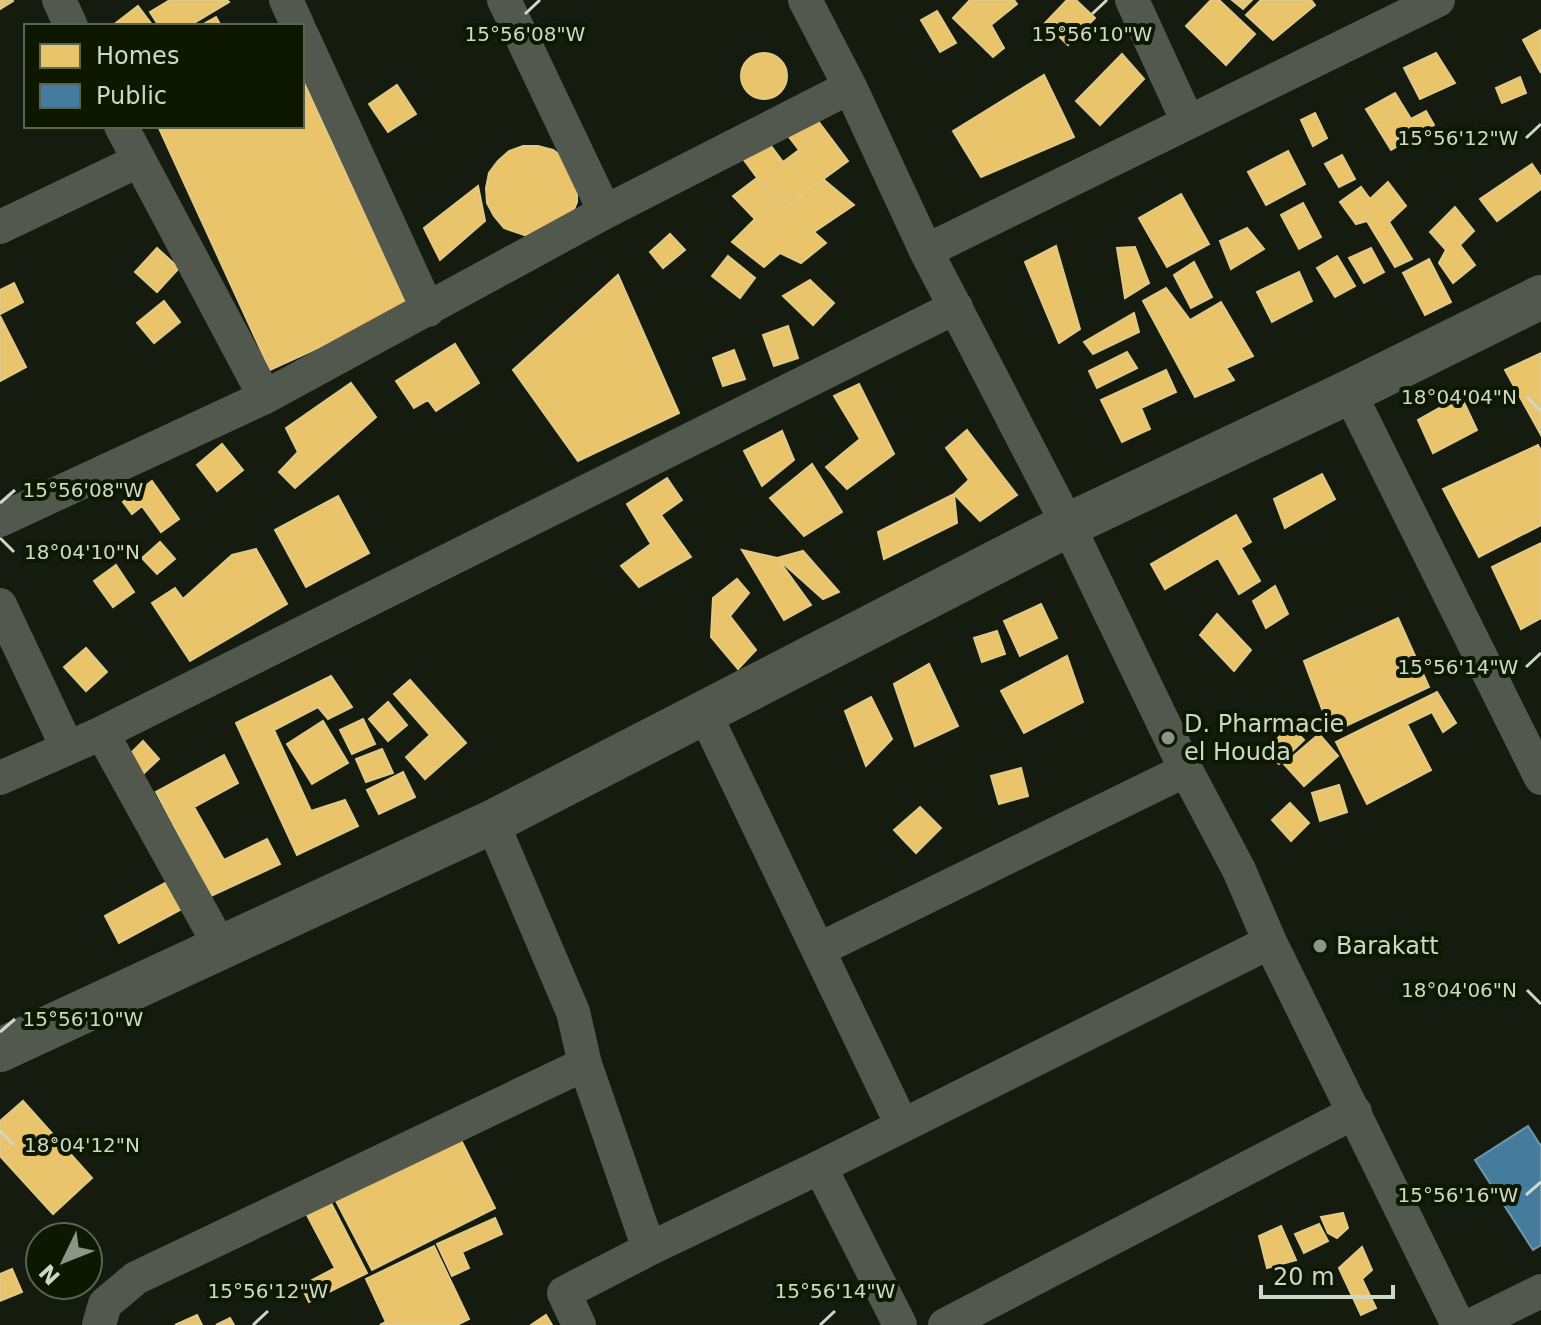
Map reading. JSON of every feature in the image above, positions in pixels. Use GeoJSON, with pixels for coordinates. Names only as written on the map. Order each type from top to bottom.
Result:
{"type":"FeatureCollection","features":[{"type":"Feature","properties":{"kind":"main road"},"geometry":{"type":"LineString","coordinates":[[0,1050],[492,822],[1068,525],[1541,297]]}},
{"type":"Feature","properties":{"kind":"street"},"geometry":{"type":"LineString","coordinates":[[59,0],[70,24]]}},
{"type":"Feature","properties":{"kind":"street"},"geometry":{"type":"LineString","coordinates":[[286,0],[297,24]]}},
{"type":"Feature","properties":{"kind":"street"},"geometry":{"type":"LineString","coordinates":[[504,0],[605,212]]}},
{"type":"Feature","properties":{"kind":"street"},"geometry":{"type":"LineString","coordinates":[[805,0],[850,87],[926,251],[1068,525],[1186,770],[1239,870],[1270,942],[1458,1325]]}},
{"type":"Feature","properties":{"kind":"street"},"geometry":{"type":"LineString","coordinates":[[1132,0],[1188,122]]}},
{"type":"Feature","properties":{"kind":"street"},"geometry":{"type":"LineString","coordinates":[[926,251],[1438,0]]}},
{"type":"Feature","properties":{"kind":"street"},"geometry":{"type":"LineString","coordinates":[[304,39],[428,310]]}},
{"type":"Feature","properties":{"kind":"street"},"geometry":{"type":"LineString","coordinates":[[0,520],[265,397],[605,212],[850,87]]}},
{"type":"Feature","properties":{"kind":"street"},"geometry":{"type":"LineString","coordinates":[[122,128],[265,397]]}},
{"type":"Feature","properties":{"kind":"street"},"geometry":{"type":"LineString","coordinates":[[0,227],[138,161]]}},
{"type":"Feature","properties":{"kind":"street"},"geometry":{"type":"LineString","coordinates":[[0,778],[102,733],[956,307]]}},
{"type":"Feature","properties":{"kind":"street"},"geometry":{"type":"LineString","coordinates":[[1349,392],[1541,778]]}},
{"type":"Feature","properties":{"kind":"street"},"geometry":{"type":"LineString","coordinates":[[0,605],[67,747]]}},
{"type":"Feature","properties":{"kind":"street"},"geometry":{"type":"LineString","coordinates":[[704,712],[902,1125]]}},
{"type":"Feature","properties":{"kind":"street"},"geometry":{"type":"LineString","coordinates":[[102,733],[220,946]]}},
{"type":"Feature","properties":{"kind":"street"},"geometry":{"type":"LineString","coordinates":[[818,950],[1186,770]]}},
{"type":"Feature","properties":{"kind":"street"},"geometry":{"type":"LineString","coordinates":[[492,822],[573,1012],[585,1064],[649,1249]]}},
{"type":"Feature","properties":{"kind":"street"},"geometry":{"type":"LineString","coordinates":[[579,1325],[564,1293],[1270,942]]}},
{"type":"Feature","properties":{"kind":"street"},"geometry":{"type":"LineString","coordinates":[[99,1325],[105,1304],[136,1278],[585,1064]]}},
{"type":"Feature","properties":{"kind":"street"},"geometry":{"type":"LineString","coordinates":[[945,1325],[1355,1112]]}},
{"type":"Feature","properties":{"kind":"street"},"geometry":{"type":"LineString","coordinates":[[820,1167],[900,1325]]}},
{"type":"Feature","properties":{"kind":"street"},"geometry":{"type":"LineString","coordinates":[[1472,1325],[1541,1291]]}},
{"type":"Feature","properties":{"kind":"building: Homes"},"geometry":{"type":"Polygon","coordinates":[[[0,0],[12,0],[13,1],[0,9],[0,0]]]}},
{"type":"Feature","properties":{"kind":"building: Homes"},"geometry":{"type":"Polygon","coordinates":[[[170,0],[229,2],[192,24],[158,24],[150,12],[170,0]]]}},
{"type":"Feature","properties":{"kind":"building: Homes"},"geometry":{"type":"Polygon","coordinates":[[[970,0],[1014,0],[1017,4],[991,25],[1004,48],[993,57],[953,18],[970,0]]]}},
{"type":"Feature","properties":{"kind":"building: Homes"},"geometry":{"type":"Polygon","coordinates":[[[1067,0],[1076,0],[1095,18],[1068,45],[1045,23],[1067,0]]]}},
{"type":"Feature","properties":{"kind":"building: Homes"},"geometry":{"type":"Polygon","coordinates":[[[1211,0],[1219,0],[1255,34],[1226,65],[1186,26],[1211,0]]]}},
{"type":"Feature","properties":{"kind":"building: Homes"},"geometry":{"type":"Polygon","coordinates":[[[1232,0],[1252,0],[1243,9],[1232,0]]]}},
{"type":"Feature","properties":{"kind":"building: Homes"},"geometry":{"type":"Polygon","coordinates":[[[1261,0],[1311,0],[1315,5],[1273,40],[1246,15],[1261,0]]]}},
{"type":"Feature","properties":{"kind":"building: Homes"},"geometry":{"type":"Polygon","coordinates":[[[138,6],[152,24],[115,24],[138,6]]]}},
{"type":"Feature","properties":{"kind":"building: Homes"},"geometry":{"type":"Polygon","coordinates":[[[937,11],[956,43],[940,52],[921,20],[937,11]]]}},
{"type":"Feature","properties":{"kind":"building: Homes"},"geometry":{"type":"Polygon","coordinates":[[[216,17],[220,24],[204,24],[216,17]]]}},
{"type":"Feature","properties":{"kind":"building: Homes"},"geometry":{"type":"Polygon","coordinates":[[[1541,30],[1541,73],[1523,40],[1541,30]]]}},
{"type":"Feature","properties":{"kind":"building: Homes"},"geometry":{"type":"Polygon","coordinates":[[[764,53],[780,60],[787,76],[780,92],[764,99],[748,92],[741,76],[748,60],[764,53]]]}},
{"type":"Feature","properties":{"kind":"building: Homes"},"geometry":{"type":"Polygon","coordinates":[[[1436,53],[1455,83],[1420,99],[1404,68],[1436,53]]]}},
{"type":"Feature","properties":{"kind":"building: Homes"},"geometry":{"type":"Polygon","coordinates":[[[1122,54],[1144,79],[1100,125],[1076,101],[1122,54]]]}},
{"type":"Feature","properties":{"kind":"building: Homes"},"geometry":{"type":"Polygon","coordinates":[[[1044,75],[1074,137],[981,177],[953,131],[1044,75]]]}},
{"type":"Feature","properties":{"kind":"building: Homes"},"geometry":{"type":"Polygon","coordinates":[[[1520,77],[1526,93],[1502,103],[1496,88],[1520,77]]]}},
{"type":"Feature","properties":{"kind":"building: Homes"},"geometry":{"type":"Polygon","coordinates":[[[304,82],[408,307],[270,370],[159,128],[304,128],[304,82]]]}},
{"type":"Feature","properties":{"kind":"building: Homes"},"geometry":{"type":"Polygon","coordinates":[[[397,85],[416,114],[388,132],[369,104],[397,85]]]}},
{"type":"Feature","properties":{"kind":"building: Homes"},"geometry":{"type":"Polygon","coordinates":[[[1395,93],[1411,119],[1426,111],[1434,125],[1391,150],[1366,109],[1395,93]]]}},
{"type":"Feature","properties":{"kind":"building: Homes"},"geometry":{"type":"Polygon","coordinates":[[[1315,113],[1327,138],[1313,146],[1301,120],[1315,113]]]}},
{"type":"Feature","properties":{"kind":"building: Homes"},"geometry":{"type":"Polygon","coordinates":[[[815,117],[848,161],[781,210],[744,160],[768,142],[783,162],[799,150],[789,137],[815,117]]]}},
{"type":"Feature","properties":{"kind":"building: Homes"},"geometry":{"type":"Polygon","coordinates":[[[523,146],[553,150],[565,159],[577,186],[577,202],[571,216],[533,238],[504,228],[487,203],[489,173],[509,151],[523,146]]]}},
{"type":"Feature","properties":{"kind":"building: Homes"},"geometry":{"type":"Polygon","coordinates":[[[1288,151],[1305,184],[1266,205],[1248,172],[1288,151]]]}},
{"type":"Feature","properties":{"kind":"building: Homes"},"geometry":{"type":"Polygon","coordinates":[[[1342,155],[1355,179],[1339,187],[1325,164],[1342,155]]]}},
{"type":"Feature","properties":{"kind":"building: Homes"},"geometry":{"type":"Polygon","coordinates":[[[1532,164],[1541,177],[1541,189],[1497,221],[1480,199],[1532,164]]]}},
{"type":"Feature","properties":{"kind":"building: Homes"},"geometry":{"type":"Polygon","coordinates":[[[757,178],[781,210],[823,179],[854,205],[814,232],[826,243],[801,263],[780,253],[764,267],[732,242],[755,219],[733,196],[757,178]]]}},
{"type":"Feature","properties":{"kind":"building: Homes"},"geometry":{"type":"Polygon","coordinates":[[[1388,182],[1406,206],[1389,222],[1412,259],[1395,267],[1367,221],[1356,224],[1340,202],[1361,187],[1370,199],[1388,182]]]}},
{"type":"Feature","properties":{"kind":"building: Homes"},"geometry":{"type":"Polygon","coordinates":[[[478,186],[485,221],[440,260],[424,228],[478,186]]]}},
{"type":"Feature","properties":{"kind":"building: Homes"},"geometry":{"type":"Polygon","coordinates":[[[1181,194],[1209,244],[1167,267],[1139,218],[1181,194]]]}},
{"type":"Feature","properties":{"kind":"building: Homes"},"geometry":{"type":"Polygon","coordinates":[[[1303,203],[1321,237],[1299,249],[1281,215],[1303,203]]]}},
{"type":"Feature","properties":{"kind":"building: Homes"},"geometry":{"type":"Polygon","coordinates":[[[1455,207],[1474,231],[1460,245],[1475,265],[1453,283],[1439,263],[1446,250],[1430,232],[1455,207]]]}},
{"type":"Feature","properties":{"kind":"building: Homes"},"geometry":{"type":"Polygon","coordinates":[[[1247,228],[1264,249],[1231,269],[1220,241],[1247,228]]]}},
{"type":"Feature","properties":{"kind":"building: Homes"},"geometry":{"type":"Polygon","coordinates":[[[670,234],[685,250],[663,268],[650,252],[670,234]]]}},
{"type":"Feature","properties":{"kind":"building: Homes"},"geometry":{"type":"Polygon","coordinates":[[[1056,246],[1080,329],[1059,343],[1025,262],[1056,246]]]}},
{"type":"Feature","properties":{"kind":"building: Homes"},"geometry":{"type":"Polygon","coordinates":[[[1135,247],[1149,283],[1125,298],[1117,248],[1135,247]]]}},
{"type":"Feature","properties":{"kind":"building: Homes"},"geometry":{"type":"Polygon","coordinates":[[[157,248],[179,268],[157,292],[135,272],[157,248]]]}},
{"type":"Feature","properties":{"kind":"building: Homes"},"geometry":{"type":"Polygon","coordinates":[[[1371,248],[1384,272],[1364,283],[1349,258],[1371,248]]]}},
{"type":"Feature","properties":{"kind":"building: Homes"},"geometry":{"type":"Polygon","coordinates":[[[728,256],[755,278],[740,298],[712,276],[728,256]]]}},
{"type":"Feature","properties":{"kind":"building: Homes"},"geometry":{"type":"Polygon","coordinates":[[[1337,256],[1355,286],[1335,297],[1317,268],[1337,256]]]}},
{"type":"Feature","properties":{"kind":"building: Homes"},"geometry":{"type":"Polygon","coordinates":[[[1429,259],[1451,302],[1425,315],[1403,273],[1429,259]]]}},
{"type":"Feature","properties":{"kind":"building: Homes"},"geometry":{"type":"Polygon","coordinates":[[[1194,262],[1212,297],[1191,308],[1174,275],[1194,262]]]}},
{"type":"Feature","properties":{"kind":"building: Homes"},"geometry":{"type":"Polygon","coordinates":[[[1299,272],[1312,301],[1272,322],[1257,292],[1299,272]]]}},
{"type":"Feature","properties":{"kind":"building: Homes"},"geometry":{"type":"Polygon","coordinates":[[[618,275],[679,413],[578,461],[513,370],[618,275]]]}},
{"type":"Feature","properties":{"kind":"building: Homes"},"geometry":{"type":"Polygon","coordinates":[[[810,280],[834,303],[813,325],[783,296],[810,280]]]}},
{"type":"Feature","properties":{"kind":"building: Homes"},"geometry":{"type":"Polygon","coordinates":[[[14,283],[23,302],[0,314],[0,290],[14,283]]]}},
{"type":"Feature","properties":{"kind":"building: Homes"},"geometry":{"type":"Polygon","coordinates":[[[1166,288],[1190,320],[1221,302],[1253,356],[1226,368],[1234,380],[1195,397],[1143,301],[1166,288]]]}},
{"type":"Feature","properties":{"kind":"building: Homes"},"geometry":{"type":"Polygon","coordinates":[[[164,301],[180,322],[154,343],[137,323],[164,301]]]}},
{"type":"Feature","properties":{"kind":"building: Homes"},"geometry":{"type":"Polygon","coordinates":[[[1134,313],[1139,332],[1093,354],[1084,342],[1134,313]]]}},
{"type":"Feature","properties":{"kind":"building: Homes"},"geometry":{"type":"Polygon","coordinates":[[[0,316],[26,367],[0,381],[0,316]]]}},
{"type":"Feature","properties":{"kind":"building: Homes"},"geometry":{"type":"Polygon","coordinates":[[[788,326],[798,358],[774,366],[763,335],[788,326]]]}},
{"type":"Feature","properties":{"kind":"building: Homes"},"geometry":{"type":"Polygon","coordinates":[[[455,344],[479,383],[436,411],[428,400],[414,408],[396,381],[455,344]]]}},
{"type":"Feature","properties":{"kind":"building: Homes"},"geometry":{"type":"Polygon","coordinates":[[[734,350],[745,379],[723,386],[713,358],[734,350]]]}},
{"type":"Feature","properties":{"kind":"building: Homes"},"geometry":{"type":"Polygon","coordinates":[[[1127,352],[1137,368],[1097,388],[1089,371],[1127,352]]]}},
{"type":"Feature","properties":{"kind":"building: Homes"},"geometry":{"type":"Polygon","coordinates":[[[1541,353],[1541,435],[1505,370],[1541,353]]]}},
{"type":"Feature","properties":{"kind":"building: Homes"},"geometry":{"type":"Polygon","coordinates":[[[1166,370],[1176,392],[1141,408],[1150,429],[1122,442],[1101,400],[1166,370]]]}},
{"type":"Feature","properties":{"kind":"building: Homes"},"geometry":{"type":"Polygon","coordinates":[[[351,383],[376,417],[295,488],[279,472],[298,452],[286,428],[351,383]]]}},
{"type":"Feature","properties":{"kind":"building: Homes"},"geometry":{"type":"Polygon","coordinates":[[[859,384],[894,454],[847,489],[826,467],[860,439],[834,396],[859,384]]]}},
{"type":"Feature","properties":{"kind":"building: Homes"},"geometry":{"type":"Polygon","coordinates":[[[1461,396],[1477,430],[1433,453],[1418,420],[1461,396]]]}},
{"type":"Feature","properties":{"kind":"building: Homes"},"geometry":{"type":"Polygon","coordinates":[[[967,430],[1017,495],[980,521],[954,494],[969,480],[946,448],[967,430]]]}},
{"type":"Feature","properties":{"kind":"building: Homes"},"geometry":{"type":"Polygon","coordinates":[[[782,431],[794,460],[762,486],[744,451],[782,431]]]}},
{"type":"Feature","properties":{"kind":"building: Homes"},"geometry":{"type":"Polygon","coordinates":[[[222,444],[243,470],[217,491],[197,465],[222,444]]]}},
{"type":"Feature","properties":{"kind":"building: Homes"},"geometry":{"type":"Polygon","coordinates":[[[1538,445],[1541,451],[1541,525],[1479,557],[1443,489],[1538,445]]]}},
{"type":"Feature","properties":{"kind":"building: Homes"},"geometry":{"type":"Polygon","coordinates":[[[812,464],[842,512],[804,536],[770,498],[812,464]]]}},
{"type":"Feature","properties":{"kind":"building: Homes"},"geometry":{"type":"Polygon","coordinates":[[[1322,474],[1335,499],[1285,528],[1274,499],[1322,474]]]}},
{"type":"Feature","properties":{"kind":"building: Homes"},"geometry":{"type":"Polygon","coordinates":[[[667,478],[682,500],[661,515],[691,557],[639,587],[621,566],[651,544],[627,504],[667,478]]]}},
{"type":"Feature","properties":{"kind":"building: Homes"},"geometry":{"type":"Polygon","coordinates":[[[152,481],[179,519],[161,532],[142,506],[132,514],[123,502],[152,481]]]}},
{"type":"Feature","properties":{"kind":"building: Homes"},"geometry":{"type":"Polygon","coordinates":[[[954,494],[957,523],[884,559],[878,532],[954,494]]]}},
{"type":"Feature","properties":{"kind":"building: Homes"},"geometry":{"type":"Polygon","coordinates":[[[338,496],[369,553],[306,587],[275,530],[338,496]]]}},
{"type":"Feature","properties":{"kind":"building: Homes"},"geometry":{"type":"Polygon","coordinates":[[[1236,515],[1251,542],[1241,548],[1260,581],[1239,594],[1218,558],[1165,589],[1151,564],[1236,515]]]}},
{"type":"Feature","properties":{"kind":"building: Homes"},"geometry":{"type":"Polygon","coordinates":[[[160,542],[175,559],[157,574],[142,558],[160,542]]]}},
{"type":"Feature","properties":{"kind":"building: Homes"},"geometry":{"type":"Polygon","coordinates":[[[1541,543],[1541,618],[1521,629],[1492,567],[1541,543]]]}},
{"type":"Feature","properties":{"kind":"building: Homes"},"geometry":{"type":"Polygon","coordinates":[[[256,549],[287,604],[190,661],[152,603],[175,588],[183,599],[232,555],[256,549]]]}},
{"type":"Feature","properties":{"kind":"building: Homes"},"geometry":{"type":"Polygon","coordinates":[[[742,550],[777,558],[811,605],[784,620],[742,550]]]}},
{"type":"Feature","properties":{"kind":"building: Homes"},"geometry":{"type":"Polygon","coordinates":[[[803,551],[839,592],[823,599],[777,558],[803,551]]]}},
{"type":"Feature","properties":{"kind":"building: Homes"},"geometry":{"type":"Polygon","coordinates":[[[116,565],[134,592],[113,607],[94,581],[116,565]]]}},
{"type":"Feature","properties":{"kind":"building: Homes"},"geometry":{"type":"Polygon","coordinates":[[[737,579],[749,593],[730,616],[756,650],[738,669],[711,637],[713,598],[737,579]]]}},
{"type":"Feature","properties":{"kind":"building: Homes"},"geometry":{"type":"Polygon","coordinates":[[[1275,586],[1288,614],[1266,628],[1253,601],[1275,586]]]}},
{"type":"Feature","properties":{"kind":"building: Homes"},"geometry":{"type":"Polygon","coordinates":[[[1041,604],[1057,638],[1020,656],[1004,621],[1041,604]]]}},
{"type":"Feature","properties":{"kind":"building: Homes"},"geometry":{"type":"Polygon","coordinates":[[[1217,614],[1251,650],[1234,671],[1200,635],[1217,614]]]}},
{"type":"Feature","properties":{"kind":"building: Homes"},"geometry":{"type":"Polygon","coordinates":[[[1398,618],[1429,687],[1331,733],[1304,661],[1398,618]]]}},
{"type":"Feature","properties":{"kind":"building: Homes"},"geometry":{"type":"Polygon","coordinates":[[[997,631],[1005,654],[982,662],[974,638],[997,631]]]}},
{"type":"Feature","properties":{"kind":"building: Homes"},"geometry":{"type":"Polygon","coordinates":[[[86,648],[107,672],[86,691],[64,667],[86,648]]]}},
{"type":"Feature","properties":{"kind":"building: Homes"},"geometry":{"type":"Polygon","coordinates":[[[1067,656],[1083,702],[1024,733],[1001,691],[1067,656]]]}},
{"type":"Feature","properties":{"kind":"building: Homes"},"geometry":{"type":"Polygon","coordinates":[[[929,664],[958,726],[915,746],[894,684],[929,664]]]}},
{"type":"Feature","properties":{"kind":"building: Homes"},"geometry":{"type":"Polygon","coordinates":[[[331,676],[352,707],[328,719],[318,707],[274,730],[311,811],[345,800],[358,826],[297,855],[236,723],[331,676]]]}},
{"type":"Feature","properties":{"kind":"building: Homes"},"geometry":{"type":"Polygon","coordinates":[[[410,680],[466,743],[425,779],[406,757],[430,735],[394,694],[410,680]]]}},
{"type":"Feature","properties":{"kind":"building: Homes"},"geometry":{"type":"Polygon","coordinates":[[[1437,692],[1456,723],[1443,732],[1432,712],[1407,724],[1431,770],[1367,804],[1336,742],[1437,692]]]}},
{"type":"Feature","properties":{"kind":"building: Homes"},"geometry":{"type":"Polygon","coordinates":[[[871,697],[892,739],[866,766],[845,711],[871,697]]]}},
{"type":"Feature","properties":{"kind":"building: Homes"},"geometry":{"type":"Polygon","coordinates":[[[388,702],[407,725],[388,741],[369,719],[388,702]]]}},
{"type":"Feature","properties":{"kind":"building: Homes"},"geometry":{"type":"Polygon","coordinates":[[[363,719],[375,744],[352,754],[340,730],[363,719]]]}},
{"type":"Feature","properties":{"kind":"building: Homes"},"geometry":{"type":"Polygon","coordinates":[[[323,721],[348,763],[312,784],[287,744],[323,721]]]}},
{"type":"Feature","properties":{"kind":"building: Homes"},"geometry":{"type":"Polygon","coordinates":[[[1291,726],[1304,740],[1279,764],[1265,750],[1291,726]]]}},
{"type":"Feature","properties":{"kind":"building: Homes"},"geometry":{"type":"Polygon","coordinates":[[[1319,734],[1338,756],[1304,786],[1284,764],[1319,734]]]}},
{"type":"Feature","properties":{"kind":"building: Homes"},"geometry":{"type":"Polygon","coordinates":[[[143,741],[159,759],[144,773],[128,756],[143,741]]]}},
{"type":"Feature","properties":{"kind":"building: Homes"},"geometry":{"type":"Polygon","coordinates":[[[382,749],[393,773],[366,782],[356,759],[382,749]]]}},
{"type":"Feature","properties":{"kind":"building: Homes"},"geometry":{"type":"Polygon","coordinates":[[[224,755],[238,783],[194,807],[224,860],[267,839],[280,864],[211,896],[156,792],[224,755]]]}},
{"type":"Feature","properties":{"kind":"building: Homes"},"geometry":{"type":"Polygon","coordinates":[[[1021,768],[1028,796],[999,804],[991,776],[1021,768]]]}},
{"type":"Feature","properties":{"kind":"building: Homes"},"geometry":{"type":"Polygon","coordinates":[[[403,772],[415,797],[379,814],[367,790],[403,772]]]}},
{"type":"Feature","properties":{"kind":"building: Homes"},"geometry":{"type":"Polygon","coordinates":[[[1339,785],[1347,812],[1320,821],[1312,793],[1339,785]]]}},
{"type":"Feature","properties":{"kind":"building: Homes"},"geometry":{"type":"Polygon","coordinates":[[[1290,803],[1309,823],[1291,841],[1272,820],[1290,803]]]}},
{"type":"Feature","properties":{"kind":"building: Homes"},"geometry":{"type":"Polygon","coordinates":[[[920,807],[941,828],[916,853],[894,830],[920,807]]]}},
{"type":"Feature","properties":{"kind":"building: Homes"},"geometry":{"type":"Polygon","coordinates":[[[174,878],[189,905],[119,943],[105,916],[174,878]]]}},
{"type":"Feature","properties":{"kind":"building: Homes"},"geometry":{"type":"Polygon","coordinates":[[[23,1101],[92,1178],[53,1214],[0,1156],[0,1121],[23,1101]]]}},
{"type":"Feature","properties":{"kind":"building: Homes"},"geometry":{"type":"Polygon","coordinates":[[[461,1140],[495,1208],[372,1270],[335,1199],[461,1140]]]}},
{"type":"Feature","properties":{"kind":"building: Homes"},"geometry":{"type":"Polygon","coordinates":[[[331,1203],[367,1273],[309,1302],[301,1286],[335,1268],[307,1215],[331,1203]]]}},
{"type":"Feature","properties":{"kind":"building: Homes"},"geometry":{"type":"Polygon","coordinates":[[[1343,1213],[1348,1228],[1337,1238],[1328,1233],[1321,1217],[1343,1213]]]}},
{"type":"Feature","properties":{"kind":"building: Homes"},"geometry":{"type":"Polygon","coordinates":[[[495,1218],[502,1234],[462,1252],[469,1268],[452,1276],[437,1244],[495,1218]]]}},
{"type":"Feature","properties":{"kind":"building: Homes"},"geometry":{"type":"Polygon","coordinates":[[[1319,1224],[1328,1241],[1304,1253],[1295,1234],[1319,1224]]]}},
{"type":"Feature","properties":{"kind":"building: Homes"},"geometry":{"type":"Polygon","coordinates":[[[1281,1226],[1296,1260],[1267,1268],[1259,1236],[1281,1226]]]}},
{"type":"Feature","properties":{"kind":"building: Homes"},"geometry":{"type":"Polygon","coordinates":[[[434,1246],[469,1319],[457,1325],[380,1325],[386,1322],[366,1279],[434,1246]]]}},
{"type":"Feature","properties":{"kind":"building: Homes"},"geometry":{"type":"Polygon","coordinates":[[[1362,1247],[1372,1270],[1362,1279],[1376,1308],[1361,1315],[1339,1268],[1362,1247]]]}},
{"type":"Feature","properties":{"kind":"building: Homes"},"geometry":{"type":"Polygon","coordinates":[[[12,1269],[22,1292],[0,1301],[0,1274],[12,1269]]]}},
{"type":"Feature","properties":{"kind":"building: Homes"},"geometry":{"type":"Polygon","coordinates":[[[197,1315],[202,1325],[175,1325],[197,1315]]]}},
{"type":"Feature","properties":{"kind":"building: Homes"},"geometry":{"type":"Polygon","coordinates":[[[546,1315],[552,1325],[531,1325],[546,1315]]]}},
{"type":"Feature","properties":{"kind":"building: Homes"},"geometry":{"type":"Polygon","coordinates":[[[230,1318],[234,1325],[216,1325],[230,1318]]]}},
{"type":"Feature","properties":{"kind":"building: Public"},"geometry":{"type":"Polygon","coordinates":[[[1528,1126],[1541,1146],[1541,1245],[1533,1250],[1475,1160],[1528,1126]]]}},
{"type":"Feature","properties":{"kind":"place","name":"D. Pharmacie el Houda"},"geometry":{"type":"Point","coordinates":[1168,738]}},
{"type":"Feature","properties":{"kind":"place","name":"Barakatt"},"geometry":{"type":"Point","coordinates":[1320,946]}}]}
